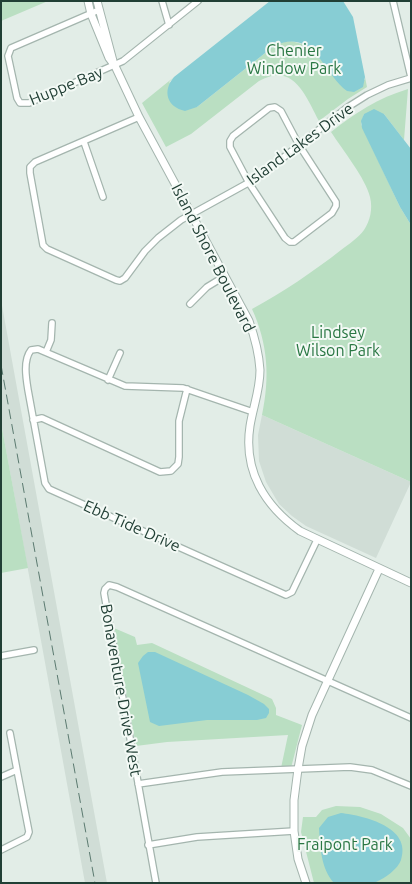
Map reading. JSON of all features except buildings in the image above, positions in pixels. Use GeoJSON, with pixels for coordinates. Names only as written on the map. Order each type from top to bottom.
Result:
{"type":"FeatureCollection","features":[{"type":"Feature","properties":{"kind":"street","name":"Island Shore Boulevard"},"geometry":{"type":"LineString","coordinates":[[88,1],[103,47],[115,66],[139,117],[249,322],[258,353],[259,384],[249,446],[254,472],[260,489],[269,504],[284,520],[317,540],[411,583]]}},
{"type":"Feature","properties":{"kind":"street","name":"Island Shore Boulevard"},"geometry":{"type":"LineString","coordinates":[[97,1],[115,66]]}},
{"type":"Feature","properties":{"kind":"street"},"geometry":{"type":"LineString","coordinates":[[162,1],[169,25]]}},
{"type":"Feature","properties":{"kind":"street"},"geometry":{"type":"LineString","coordinates":[[115,66],[198,1]]}},
{"type":"Feature","properties":{"kind":"street"},"geometry":{"type":"LineString","coordinates":[[393,1],[411,78]]}},
{"type":"Feature","properties":{"kind":"street","name":"Huppe Bay"},"geometry":{"type":"LineString","coordinates":[[99,10],[11,48],[8,56],[17,98],[20,103],[29,103],[115,66]]}},
{"type":"Feature","properties":{"kind":"street","name":"Island Lakes Drive"},"geometry":{"type":"LineString","coordinates":[[84,142],[35,162],[30,167],[42,242],[47,249],[120,281],[125,278],[138,258],[152,244],[191,214],[249,183],[277,164],[348,107],[367,95],[388,85],[411,78]]}},
{"type":"Feature","properties":{"kind":"street"},"geometry":{"type":"LineString","coordinates":[[275,107],[281,111],[299,145],[336,202],[336,206],[332,213],[297,240],[290,242],[285,238],[249,183],[230,147],[230,141],[233,136],[268,108],[275,107]]}},
{"type":"Feature","properties":{"kind":"street"},"geometry":{"type":"LineString","coordinates":[[103,197],[84,142],[139,117]]}},
{"type":"Feature","properties":{"kind":"street"},"geometry":{"type":"LineString","coordinates":[[190,304],[207,288],[225,276]]}},
{"type":"Feature","properties":{"kind":"street"},"geometry":{"type":"LineString","coordinates":[[52,323],[51,340],[46,352],[108,380],[125,386],[178,387],[253,412]]}},
{"type":"Feature","properties":{"kind":"street","name":"Ebb Tide Drive"},"geometry":{"type":"LineString","coordinates":[[46,352],[38,349],[31,350],[27,358],[26,375],[45,483],[50,489],[286,595],[292,592],[317,540]]}},
{"type":"Feature","properties":{"kind":"street"},"geometry":{"type":"LineString","coordinates":[[108,380],[120,353]]}},
{"type":"Feature","properties":{"kind":"street"},"geometry":{"type":"LineString","coordinates":[[33,420],[42,418],[156,470],[167,472],[173,470],[179,461],[179,422],[186,389]]}},
{"type":"Feature","properties":{"kind":"street"},"geometry":{"type":"LineString","coordinates":[[306,883],[298,859],[294,831],[294,800],[302,746],[312,715],[379,569]]}},
{"type":"Feature","properties":{"kind":"street","name":"Bonaventure Drive West"},"geometry":{"type":"LineString","coordinates":[[156,883],[104,594],[105,589],[109,585],[117,587],[327,681]]}},
{"type":"Feature","properties":{"kind":"street"},"geometry":{"type":"LineString","coordinates":[[1,656],[34,650]]}},
{"type":"Feature","properties":{"kind":"street"},"geometry":{"type":"LineString","coordinates":[[327,681],[411,718]]}},
{"type":"Feature","properties":{"kind":"street"},"geometry":{"type":"LineString","coordinates":[[1,850],[26,837],[29,832],[10,733]]}},
{"type":"Feature","properties":{"kind":"street"},"geometry":{"type":"LineString","coordinates":[[138,784],[222,772],[350,767],[372,770],[411,786]]}},
{"type":"Feature","properties":{"kind":"street"},"geometry":{"type":"LineString","coordinates":[[1,776],[17,770]]}},
{"type":"Feature","properties":{"kind":"street"},"geometry":{"type":"LineString","coordinates":[[148,845],[197,837],[294,831]]}},
{"type":"Feature","properties":{"kind":"shaded area"},"geometry":{"type":"Polygon","coordinates":[[[1,300],[107,883],[85,883],[1,423],[1,300]]]}},
{"type":"Feature","properties":{"kind":"shaded area"},"geometry":{"type":"Polygon","coordinates":[[[262,415],[411,482],[376,558],[306,526],[279,504],[266,482],[259,461],[258,435],[262,415]]]}},
{"type":"Feature","properties":{"kind":"green space"},"geometry":{"type":"Polygon","coordinates":[[[1,1],[48,1],[1,21],[1,1]]]}},
{"type":"Feature","properties":{"kind":"green space","name":"Chenier Window Park"},"geometry":{"type":"Polygon","coordinates":[[[291,41],[306,45],[314,52],[365,80],[365,77],[367,87],[319,121],[297,84],[281,75],[271,76],[259,81],[191,134],[166,147],[142,103],[174,77],[169,82],[197,107],[274,46],[282,42],[291,41]]]}},
{"type":"Feature","properties":{"kind":"green space","name":"Lindsey Wilson Park"},"geometry":{"type":"Polygon","coordinates":[[[408,89],[404,140],[384,114],[364,114],[361,124],[400,207],[411,225],[411,482],[262,415],[267,374],[266,361],[261,335],[252,309],[309,274],[353,241],[364,230],[371,210],[368,190],[359,173],[331,132],[367,107],[408,89]]]}},
{"type":"Feature","properties":{"kind":"green space"},"geometry":{"type":"Polygon","coordinates":[[[1,423],[28,568],[1,573],[1,423]]]}},
{"type":"Feature","properties":{"kind":"green space"},"geometry":{"type":"Polygon","coordinates":[[[114,628],[135,637],[137,645],[152,643],[272,699],[276,708],[276,715],[302,725],[291,768],[281,768],[288,735],[167,742],[136,746],[114,628]]]}},
{"type":"Feature","properties":{"kind":"green space","name":"Fraipont Park"},"geometry":{"type":"Polygon","coordinates":[[[336,806],[360,807],[381,814],[403,828],[411,839],[411,883],[314,883],[301,832],[303,817],[316,817],[322,810],[336,806]]]}},
{"type":"Feature","properties":{"kind":"water"},"geometry":{"type":"Polygon","coordinates":[[[270,1],[343,1],[353,17],[365,77],[363,87],[354,92],[347,91],[308,47],[299,42],[288,42],[274,46],[197,107],[185,111],[174,106],[170,102],[167,93],[170,82],[174,77],[270,1]]]}},
{"type":"Feature","properties":{"kind":"water"},"geometry":{"type":"Polygon","coordinates":[[[374,109],[384,114],[411,149],[411,225],[400,207],[362,128],[361,121],[364,114],[374,109]]]}},
{"type":"Feature","properties":{"kind":"water"},"geometry":{"type":"Polygon","coordinates":[[[148,652],[155,652],[248,695],[264,704],[269,709],[269,713],[266,718],[257,720],[207,720],[159,726],[150,722],[138,663],[148,652]]]}},
{"type":"Feature","properties":{"kind":"water","name":"Fraipont Park"},"geometry":{"type":"Polygon","coordinates":[[[341,813],[373,820],[393,831],[400,839],[403,849],[401,860],[391,873],[376,882],[334,883],[324,864],[319,828],[328,817],[341,813]]]}},
{"type":"Feature","properties":{"kind":"railway"},"geometry":{"type":"LineString","coordinates":[[1,365],[95,883]]}}]}
